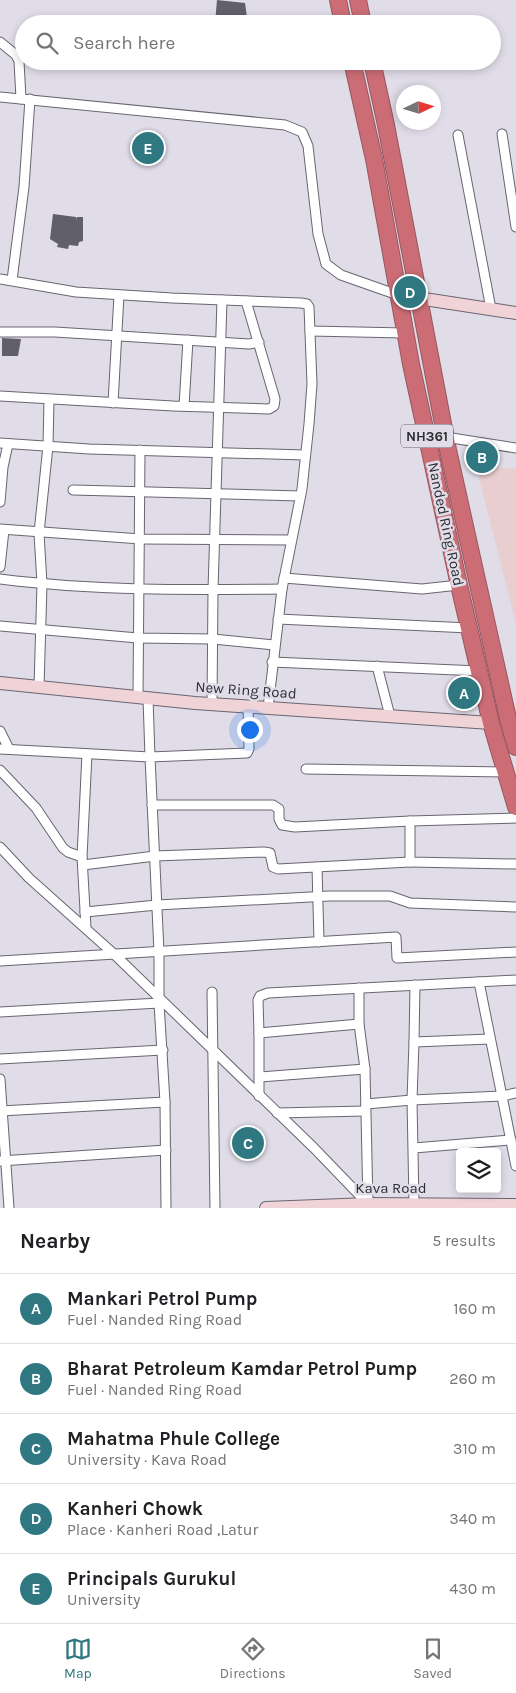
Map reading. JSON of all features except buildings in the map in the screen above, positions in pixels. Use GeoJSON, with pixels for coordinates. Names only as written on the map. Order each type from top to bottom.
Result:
{"type":"FeatureCollection","features":[{"type":"Feature","properties":{"kind":"highway"},"geometry":{"type":"LineString","coordinates":[[338,0],[341,15]]}},
{"type":"Feature","properties":{"kind":"highway"},"geometry":{"type":"LineString","coordinates":[[358,0],[361,15]]}},
{"type":"Feature","properties":{"kind":"highway","name":"Nanded Ring Road"},"geometry":{"type":"LineString","coordinates":[[354,70],[374,160],[405,333],[459,585],[491,723],[516,807]]}},
{"type":"Feature","properties":{"kind":"highway","name":"NH361"},"geometry":{"type":"LineString","coordinates":[[374,70],[445,437],[516,747]]}},
{"type":"Feature","properties":{"kind":"street"},"geometry":{"type":"LineString","coordinates":[[0,42],[15,53]]}},
{"type":"Feature","properties":{"kind":"street"},"geometry":{"type":"LineString","coordinates":[[12,280],[24,187],[25,99],[20,70]]}},
{"type":"Feature","properties":{"kind":"street"},"geometry":{"type":"LineString","coordinates":[[0,97],[285,125],[302,132],[308,146],[318,234],[326,264],[341,275],[398,295],[516,313]]}},
{"type":"Feature","properties":{"kind":"street"},"geometry":{"type":"LineString","coordinates":[[502,134],[516,227]]}},
{"type":"Feature","properties":{"kind":"street"},"geometry":{"type":"LineString","coordinates":[[458,135],[491,309]]}},
{"type":"Feature","properties":{"kind":"street"},"geometry":{"type":"LineString","coordinates":[[0,279],[76,292],[307,304],[309,307],[312,384],[306,455],[282,590],[268,708]]}},
{"type":"Feature","properties":{"kind":"street"},"geometry":{"type":"LineString","coordinates":[[113,403],[119,295]]}},
{"type":"Feature","properties":{"kind":"street"},"geometry":{"type":"LineString","coordinates":[[212,704],[214,541],[222,300]]}},
{"type":"Feature","properties":{"kind":"street"},"geometry":{"type":"LineString","coordinates":[[0,396],[49,400],[269,409],[274,406],[275,399],[246,301]]}},
{"type":"Feature","properties":{"kind":"street"},"geometry":{"type":"LineString","coordinates":[[310,331],[405,333]]}},
{"type":"Feature","properties":{"kind":"street"},"geometry":{"type":"LineString","coordinates":[[0,332],[55,332],[249,344],[259,342]]}},
{"type":"Feature","properties":{"kind":"street"},"geometry":{"type":"LineString","coordinates":[[184,406],[188,340]]}},
{"type":"Feature","properties":{"kind":"street"},"geometry":{"type":"LineString","coordinates":[[38,687],[42,584],[39,533],[48,446],[49,400]]}},
{"type":"Feature","properties":{"kind":"street"},"geometry":{"type":"LineString","coordinates":[[445,437],[516,448]]}},
{"type":"Feature","properties":{"kind":"street"},"geometry":{"type":"LineString","coordinates":[[0,502],[4,443],[140,450],[306,455]]}},
{"type":"Feature","properties":{"kind":"street"},"geometry":{"type":"LineString","coordinates":[[140,450],[141,539],[138,638],[150,757],[155,856],[159,1000],[165,1102],[166,1208]]}},
{"type":"Feature","properties":{"kind":"street"},"geometry":{"type":"LineString","coordinates":[[73,490],[300,496]]}},
{"type":"Feature","properties":{"kind":"street"},"geometry":{"type":"LineString","coordinates":[[0,567],[2,529],[141,539],[214,541],[291,540]]}},
{"type":"Feature","properties":{"kind":"street"},"geometry":{"type":"LineString","coordinates":[[284,578],[350,585],[422,589],[459,585]]}},
{"type":"Feature","properties":{"kind":"street"},"geometry":{"type":"LineString","coordinates":[[0,579],[42,584],[140,589],[282,590]]}},
{"type":"Feature","properties":{"kind":"street"},"geometry":{"type":"LineString","coordinates":[[278,619],[469,628]]}},
{"type":"Feature","properties":{"kind":"street"},"geometry":{"type":"LineString","coordinates":[[0,626],[138,638],[213,640],[274,645]]}},
{"type":"Feature","properties":{"kind":"street"},"geometry":{"type":"LineString","coordinates":[[272,662],[479,671]]}},
{"type":"Feature","properties":{"kind":"street"},"geometry":{"type":"LineString","coordinates":[[377,666],[390,716]]}},
{"type":"Feature","properties":{"kind":"street","name":"New Ring Road"},"geometry":{"type":"LineString","coordinates":[[0,684],[212,704],[491,723]]}},
{"type":"Feature","properties":{"kind":"street"},"geometry":{"type":"LineString","coordinates":[[0,731],[4,749],[150,757],[247,753],[249,749],[248,706]]}},
{"type":"Feature","properties":{"kind":"street"},"geometry":{"type":"LineString","coordinates":[[86,928],[83,861],[87,754]]}},
{"type":"Feature","properties":{"kind":"street"},"geometry":{"type":"LineString","coordinates":[[306,768],[506,772]]}},
{"type":"Feature","properties":{"kind":"street"},"geometry":{"type":"LineString","coordinates":[[0,770],[36,808],[63,848],[83,861],[155,856],[269,852],[275,868],[410,862],[516,864]]}},
{"type":"Feature","properties":{"kind":"street"},"geometry":{"type":"LineString","coordinates":[[152,806],[273,805],[278,809],[280,823],[285,826],[516,818]]}},
{"type":"Feature","properties":{"kind":"street"},"geometry":{"type":"LineString","coordinates":[[410,821],[410,862]]}},
{"type":"Feature","properties":{"kind":"street"},"geometry":{"type":"LineString","coordinates":[[0,847],[29,878],[114,954],[159,1000],[260,1096],[369,1207]]}},
{"type":"Feature","properties":{"kind":"street"},"geometry":{"type":"LineString","coordinates":[[317,867],[319,942]]}},
{"type":"Feature","properties":{"kind":"street"},"geometry":{"type":"LineString","coordinates":[[85,912],[157,905],[318,896],[390,896],[410,903],[516,907]]}},
{"type":"Feature","properties":{"kind":"street"},"geometry":{"type":"LineString","coordinates":[[0,961],[396,938],[397,958],[516,952]]}},
{"type":"Feature","properties":{"kind":"street"},"geometry":{"type":"LineString","coordinates":[[260,1096],[258,1000],[262,994],[516,980]]}},
{"type":"Feature","properties":{"kind":"street"},"geometry":{"type":"LineString","coordinates":[[479,982],[516,1166]]}},
{"type":"Feature","properties":{"kind":"street"},"geometry":{"type":"LineString","coordinates":[[415,985],[412,1100],[419,1205]]}},
{"type":"Feature","properties":{"kind":"street"},"geometry":{"type":"LineString","coordinates":[[359,988],[359,1024],[365,1069],[369,1207]]}},
{"type":"Feature","properties":{"kind":"street"},"geometry":{"type":"LineString","coordinates":[[212,992],[215,1208]]}},
{"type":"Feature","properties":{"kind":"street"},"geometry":{"type":"LineString","coordinates":[[0,1012],[159,1000]]}},
{"type":"Feature","properties":{"kind":"street"},"geometry":{"type":"LineString","coordinates":[[259,1033],[359,1024]]}},
{"type":"Feature","properties":{"kind":"street"},"geometry":{"type":"LineString","coordinates":[[414,1042],[490,1039]]}},
{"type":"Feature","properties":{"kind":"street"},"geometry":{"type":"LineString","coordinates":[[0,1059],[163,1050]]}},
{"type":"Feature","properties":{"kind":"street"},"geometry":{"type":"LineString","coordinates":[[260,1077],[365,1069]]}},
{"type":"Feature","properties":{"kind":"street"},"geometry":{"type":"LineString","coordinates":[[0,1079],[3,1161],[10,1208]]}},
{"type":"Feature","properties":{"kind":"street"},"geometry":{"type":"LineString","coordinates":[[277,1113],[366,1108],[412,1100],[502,1096],[516,1093]]}},
{"type":"Feature","properties":{"kind":"street"},"geometry":{"type":"LineString","coordinates":[[1,1110],[165,1102]]}},
{"type":"Feature","properties":{"kind":"street"},"geometry":{"type":"LineString","coordinates":[[414,1148],[511,1140]]}},
{"type":"Feature","properties":{"kind":"street"},"geometry":{"type":"LineString","coordinates":[[3,1161],[166,1150]]}},
{"type":"Feature","properties":{"kind":"street","name":"Kava Road"},"geometry":{"type":"LineString","coordinates":[[266,1208],[516,1205]]}},
{"type":"Feature","properties":{"kind":"shaded area"},"geometry":{"type":"Polygon","coordinates":[[[476,466],[516,469],[516,624],[476,466]]]}},
{"type":"Feature","properties":{"kind":"place","name":"Principals Gurukul"},"geometry":{"type":"Point","coordinates":[148,148]}},
{"type":"Feature","properties":{"kind":"place","name":"Kanheri Chowk"},"geometry":{"type":"Point","coordinates":[410,292]}},
{"type":"Feature","properties":{"kind":"place","name":"Bharat Petroleum Kamdar Petrol Pump"},"geometry":{"type":"Point","coordinates":[482,457]}},
{"type":"Feature","properties":{"kind":"place","name":"Mankari Petrol Pump"},"geometry":{"type":"Point","coordinates":[464,693]}},
{"type":"Feature","properties":{"kind":"place","name":"Mahatma Phule College"},"geometry":{"type":"Point","coordinates":[248,1143]}}]}
